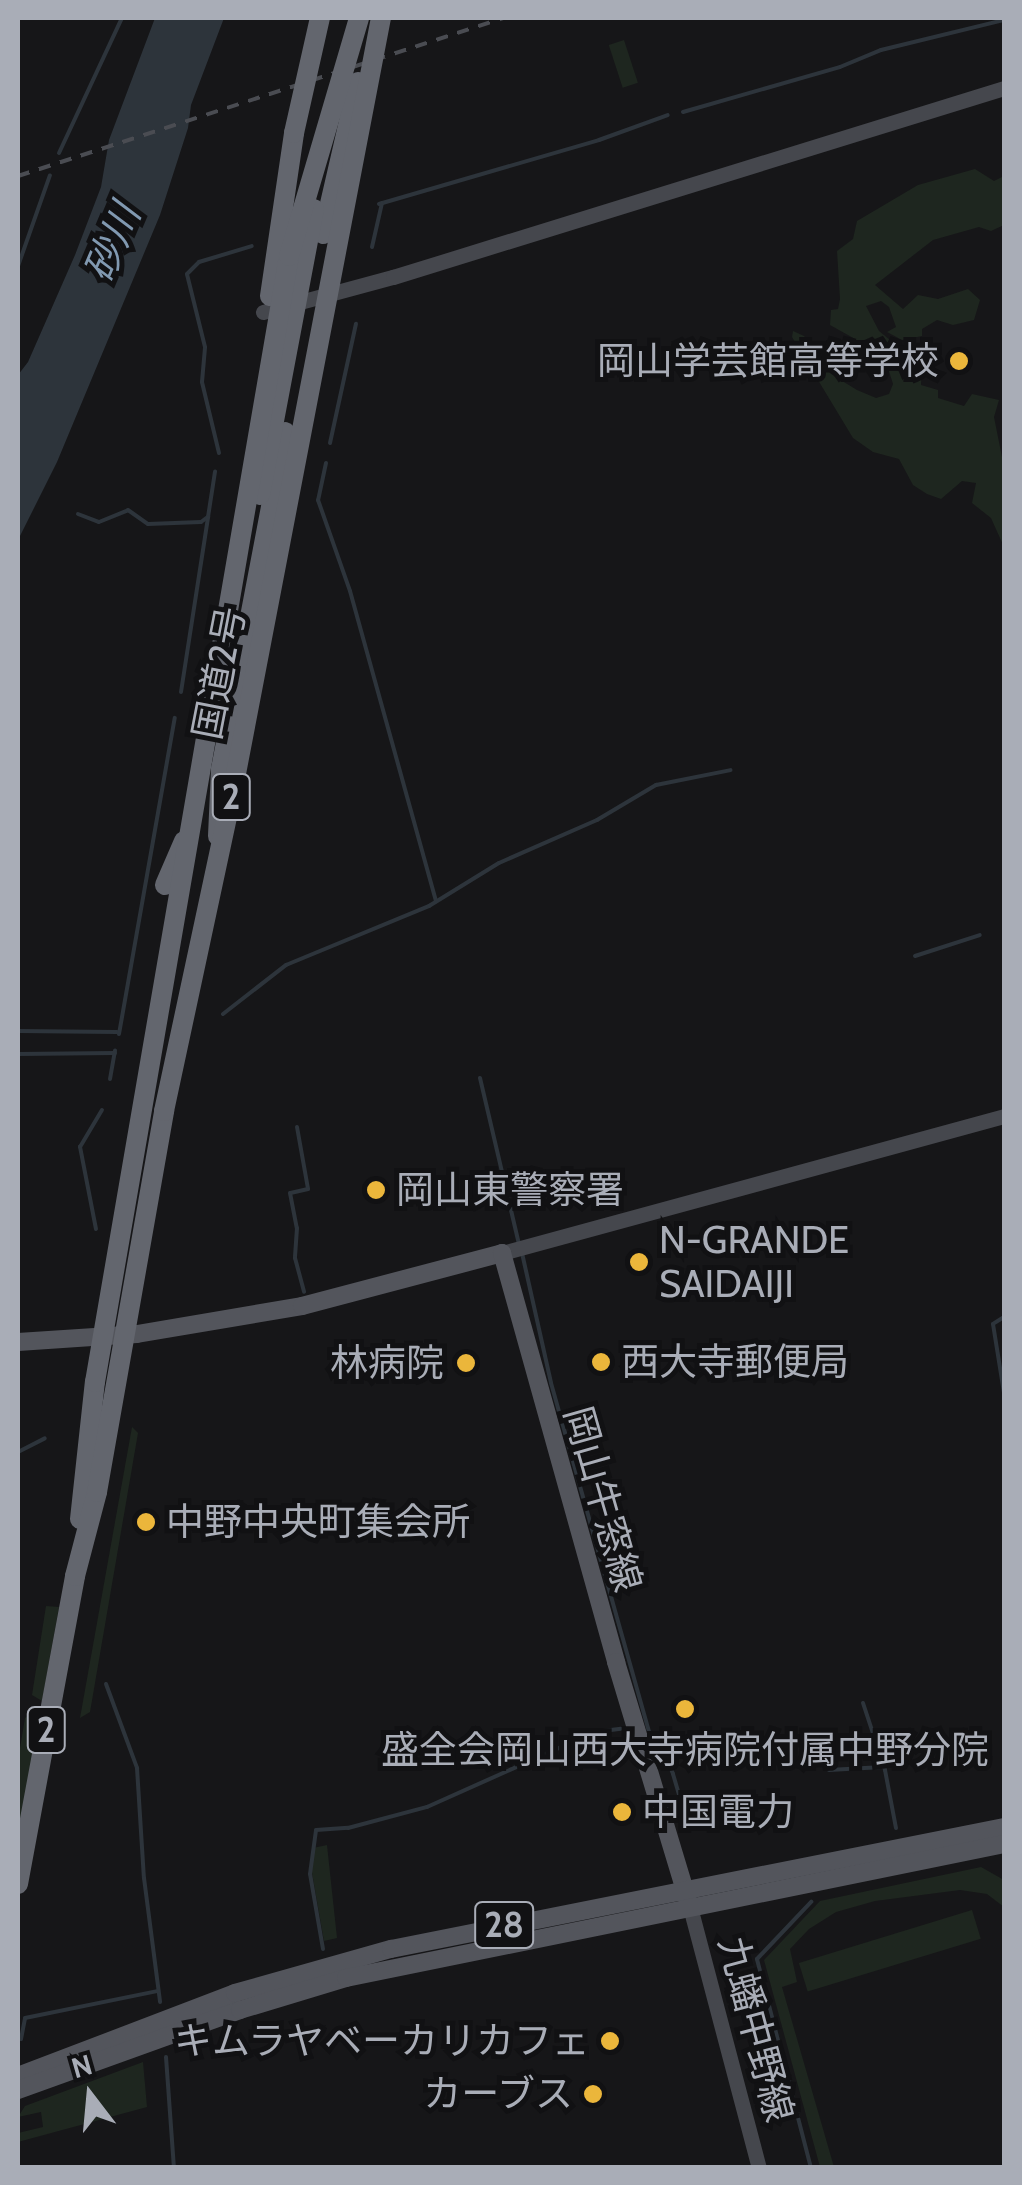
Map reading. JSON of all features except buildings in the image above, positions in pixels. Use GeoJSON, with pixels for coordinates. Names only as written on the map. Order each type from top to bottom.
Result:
{"type":"FeatureCollection","features":[{"type":"Feature","properties":{"kind":"highway"},"geometry":{"type":"LineString","coordinates":[[253,457],[274,254],[294,133],[320,18]]}},
{"type":"Feature","properties":{"kind":"highway","name":"国道2号"},"geometry":{"type":"LineString","coordinates":[[75,1576],[96,1382],[289,256],[359,18]]}},
{"type":"Feature","properties":{"kind":"highway"},"geometry":{"type":"LineString","coordinates":[[165,885],[211,768],[350,108],[379,18]]}},
{"type":"Feature","properties":{"kind":"highway","name":"国道2号"},"geometry":{"type":"LineString","coordinates":[[18,1884],[75,1576],[97,1492],[164,1110],[234,784],[379,18]]}},
{"type":"Feature","properties":{"kind":"highway"},"geometry":{"type":"LineString","coordinates":[[318,350],[345,266],[393,18]]}},
{"type":"Feature","properties":{"kind":"highway"},"geometry":{"type":"LineString","coordinates":[[217,913],[221,769],[253,567],[347,54]]}},
{"type":"Feature","properties":{"kind":"main road"},"geometry":{"type":"LineString","coordinates":[[18,1342],[102,1338],[302,1306],[514,1250]]}},
{"type":"Feature","properties":{"kind":"main road","name":"岡山牛窓線"},"geometry":{"type":"LineString","coordinates":[[514,1250],[632,1719],[688,1898]]}},
{"type":"Feature","properties":{"kind":"main road","name":"28"},"geometry":{"type":"LineString","coordinates":[[18,2087],[326,1983],[1004,1827]]}},
{"type":"Feature","properties":{"kind":"main road","name":"28"},"geometry":{"type":"LineString","coordinates":[[18,2087],[50,2061],[235,1993],[332,1964],[1004,1844]]}},
{"type":"Feature","properties":{"kind":"main road"},"geometry":{"type":"LineString","coordinates":[[18,2058],[50,2061]]}},
{"type":"Feature","properties":{"kind":"street"},"geometry":{"type":"LineString","coordinates":[[264,312],[385,279],[1004,88]]}},
{"type":"Feature","properties":{"kind":"street"},"geometry":{"type":"LineString","coordinates":[[514,1250],[1004,1116]]}},
{"type":"Feature","properties":{"kind":"street","name":"九蟠中野線"},"geometry":{"type":"LineString","coordinates":[[688,1898],[759,2168]]}},
{"type":"Feature","properties":{"kind":"shaded area"},"geometry":{"type":"Polygon","coordinates":[[[624,40],[638,83],[623,88],[609,45],[624,40]]]}},
{"type":"Feature","properties":{"kind":"shaded area"},"geometry":{"type":"Polygon","coordinates":[[[975,169],[994,181],[1004,176],[1004,225],[991,231],[979,227],[933,240],[875,285],[903,309],[918,295],[938,299],[968,289],[980,300],[974,320],[953,325],[937,320],[922,329],[922,336],[902,340],[887,332],[896,327],[889,307],[881,301],[866,306],[902,363],[922,360],[921,385],[938,390],[938,398],[964,406],[972,394],[999,400],[994,417],[1004,467],[1004,547],[991,518],[972,503],[976,483],[962,481],[941,499],[927,494],[913,485],[899,459],[873,452],[853,438],[792,337],[793,331],[804,336],[839,379],[857,390],[876,398],[889,394],[893,384],[887,365],[873,349],[830,325],[831,310],[838,309],[840,299],[837,251],[853,239],[857,221],[918,185],[975,169]]]}},
{"type":"Feature","properties":{"kind":"shaded area"},"geometry":{"type":"Polygon","coordinates":[[[132,1427],[138,1433],[90,1712],[80,1718],[132,1427]]]}},
{"type":"Feature","properties":{"kind":"shaded area"},"geometry":{"type":"Polygon","coordinates":[[[46,1606],[59,1607],[42,1701],[32,1695],[46,1606]]]}},
{"type":"Feature","properties":{"kind":"shaded area"},"geometry":{"type":"Polygon","coordinates":[[[33,1712],[40,1714],[18,1838],[18,1760],[25,1718],[33,1712]]]}},
{"type":"Feature","properties":{"kind":"shaded area"},"geometry":{"type":"Polygon","coordinates":[[[327,1845],[337,1938],[324,1941],[311,1867],[313,1848],[327,1845]]]}},
{"type":"Feature","properties":{"kind":"shaded area"},"geometry":{"type":"Polygon","coordinates":[[[981,1867],[1004,1880],[1004,1907],[987,1894],[960,1890],[875,1901],[836,1912],[809,1929],[790,1949],[797,1982],[782,1987],[834,2167],[820,2167],[764,1960],[820,1901],[981,1867]]]}},
{"type":"Feature","properties":{"kind":"shaded area"},"geometry":{"type":"Polygon","coordinates":[[[972,1910],[981,1939],[808,1992],[799,1963],[972,1910]]]}},
{"type":"Feature","properties":{"kind":"shaded area"},"geometry":{"type":"Polygon","coordinates":[[[143,2062],[147,2107],[18,2142],[18,2133],[43,2127],[41,2112],[18,2117],[25,2106],[143,2062]]]}},
{"type":"Feature","properties":{"kind":"water","name":"砂川"},"geometry":{"type":"Polygon","coordinates":[[[155,18],[224,18],[191,105],[188,128],[160,215],[57,462],[18,540],[18,375],[28,362],[75,255],[101,187],[109,140],[155,18]]]}},
{"type":"Feature","properties":{"kind":"waterway"},"geometry":{"type":"LineString","coordinates":[[59,153],[122,18]]}},
{"type":"Feature","properties":{"kind":"waterway"},"geometry":{"type":"LineString","coordinates":[[683,112],[840,67],[881,50],[1004,20]]}},
{"type":"Feature","properties":{"kind":"waterway"},"geometry":{"type":"LineString","coordinates":[[379,204],[599,140],[668,115]]}},
{"type":"Feature","properties":{"kind":"waterway"},"geometry":{"type":"LineString","coordinates":[[18,266],[50,175]]}},
{"type":"Feature","properties":{"kind":"waterway"},"geometry":{"type":"LineString","coordinates":[[372,247],[382,203]]}},
{"type":"Feature","properties":{"kind":"waterway"},"geometry":{"type":"LineString","coordinates":[[219,453],[202,382],[205,347],[187,274],[199,262],[252,246]]}},
{"type":"Feature","properties":{"kind":"waterway"},"geometry":{"type":"LineString","coordinates":[[330,443],[356,324]]}},
{"type":"Feature","properties":{"kind":"waterway"},"geometry":{"type":"LineString","coordinates":[[326,463],[318,500],[350,591],[436,901]]}},
{"type":"Feature","properties":{"kind":"waterway"},"geometry":{"type":"LineString","coordinates":[[78,514],[99,522],[128,510],[148,524],[201,522],[208,517],[215,472]]}},
{"type":"Feature","properties":{"kind":"waterway"},"geometry":{"type":"LineString","coordinates":[[181,692],[208,517]]}},
{"type":"Feature","properties":{"kind":"waterway"},"geometry":{"type":"LineString","coordinates":[[119,1034],[175,718]]}},
{"type":"Feature","properties":{"kind":"waterway"},"geometry":{"type":"LineString","coordinates":[[223,1014],[286,965],[429,906],[499,863],[597,820],[656,785],[731,770]]}},
{"type":"Feature","properties":{"kind":"waterway"},"geometry":{"type":"LineString","coordinates":[[915,956],[980,935]]}},
{"type":"Feature","properties":{"kind":"waterway"},"geometry":{"type":"LineString","coordinates":[[18,1031],[117,1032]]}},
{"type":"Feature","properties":{"kind":"waterway"},"geometry":{"type":"LineString","coordinates":[[110,1079],[115,1050]]}},
{"type":"Feature","properties":{"kind":"waterway"},"geometry":{"type":"LineString","coordinates":[[18,1054],[115,1053]]}},
{"type":"Feature","properties":{"kind":"waterway"},"geometry":{"type":"LineString","coordinates":[[480,1078],[519,1244]]}},
{"type":"Feature","properties":{"kind":"waterway"},"geometry":{"type":"LineString","coordinates":[[96,1229],[80,1147],[102,1110]]}},
{"type":"Feature","properties":{"kind":"waterway"},"geometry":{"type":"LineString","coordinates":[[297,1127],[308,1189],[290,1193],[297,1228],[295,1258],[304,1292]]}},
{"type":"Feature","properties":{"kind":"waterway"},"geometry":{"type":"LineString","coordinates":[[522,1253],[551,1383],[650,1736],[658,1740],[673,1774],[687,1822]]}},
{"type":"Feature","properties":{"kind":"waterway"},"geometry":{"type":"LineString","coordinates":[[1004,1317],[993,1324],[1004,1393]]}},
{"type":"Feature","properties":{"kind":"waterway"},"geometry":{"type":"LineString","coordinates":[[18,1452],[45,1438]]}},
{"type":"Feature","properties":{"kind":"waterway"},"geometry":{"type":"LineString","coordinates":[[106,1684],[137,1768],[144,1878],[160,2002]]}},
{"type":"Feature","properties":{"kind":"waterway"},"geometry":{"type":"LineString","coordinates":[[863,1703],[885,1770],[896,1828]]}},
{"type":"Feature","properties":{"kind":"waterway"},"geometry":{"type":"LineString","coordinates":[[323,1949],[310,1874],[316,1830],[348,1828],[427,1807],[595,1732],[621,1729]]}},
{"type":"Feature","properties":{"kind":"waterway"},"geometry":{"type":"LineString","coordinates":[[829,1770],[883,1767]]}},
{"type":"Feature","properties":{"kind":"waterway"},"geometry":{"type":"LineString","coordinates":[[811,1902],[757,1959],[811,2168]]}},
{"type":"Feature","properties":{"kind":"waterway"},"geometry":{"type":"LineString","coordinates":[[21,2039],[25,2018],[158,1991]]}},
{"type":"Feature","properties":{"kind":"waterway"},"geometry":{"type":"LineString","coordinates":[[166,2057],[174,2168]]}},
{"type":"Feature","properties":{"kind":"railway"},"geometry":{"type":"LineString","coordinates":[[18,176],[503,18]]}},
{"type":"Feature","properties":{"kind":"place","name":"岡山学芸館高等学校"},"geometry":{"type":"Point","coordinates":[959,361]}},
{"type":"Feature","properties":{"kind":"place","name":"岡山東警察署"},"geometry":{"type":"Point","coordinates":[376,1190]}},
{"type":"Feature","properties":{"kind":"place","name":"N-GRANDE SAIDAIJI"},"geometry":{"type":"Point","coordinates":[639,1262]}},
{"type":"Feature","properties":{"kind":"place","name":"西大寺郵便局"},"geometry":{"type":"Point","coordinates":[601,1362]}},
{"type":"Feature","properties":{"kind":"place","name":"林病院"},"geometry":{"type":"Point","coordinates":[466,1363]}},
{"type":"Feature","properties":{"kind":"place","name":"中野中央町集会所"},"geometry":{"type":"Point","coordinates":[146,1522]}},
{"type":"Feature","properties":{"kind":"place","name":"盛全会岡山西大寺病院付属中野分院"},"geometry":{"type":"Point","coordinates":[685,1709]}},
{"type":"Feature","properties":{"kind":"place","name":"中国電力"},"geometry":{"type":"Point","coordinates":[622,1812]}},
{"type":"Feature","properties":{"kind":"place","name":"キムラヤベーカリカフェ"},"geometry":{"type":"Point","coordinates":[610,2041]}},
{"type":"Feature","properties":{"kind":"place","name":"カーブス"},"geometry":{"type":"Point","coordinates":[593,2094]}}]}
